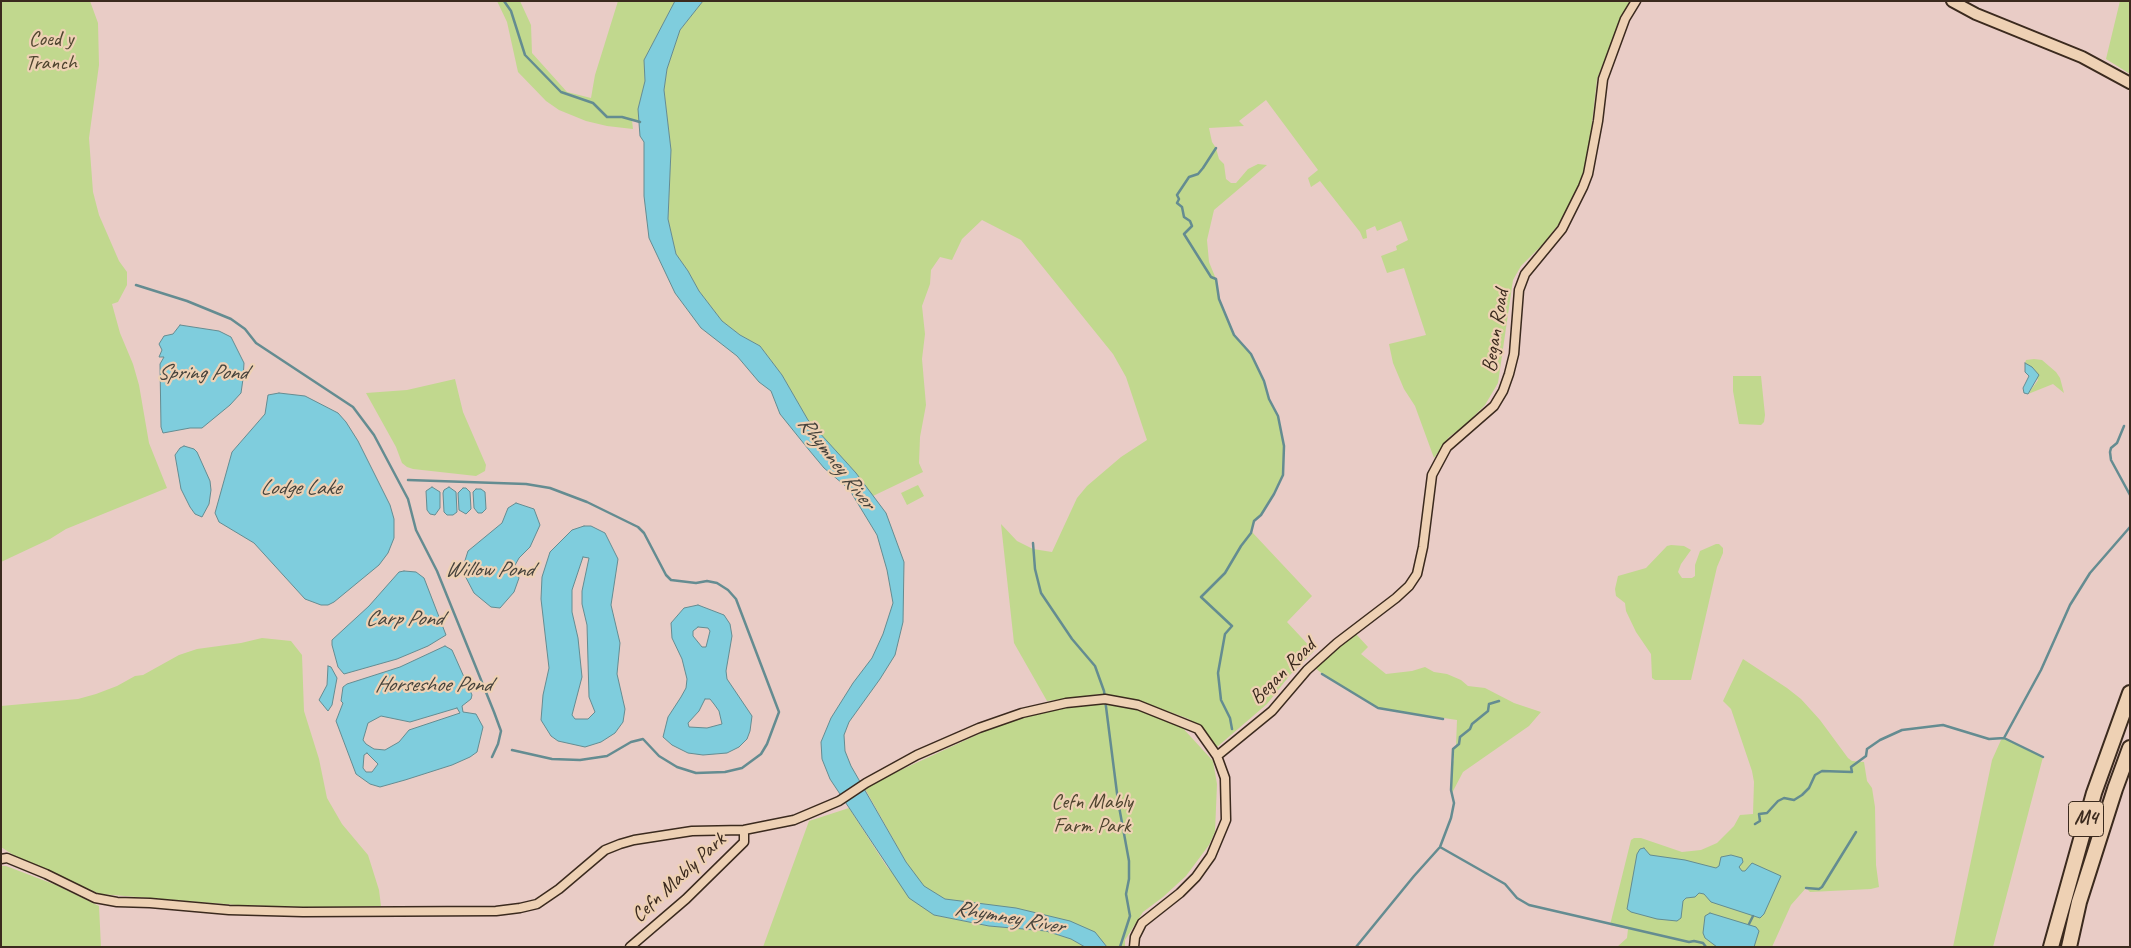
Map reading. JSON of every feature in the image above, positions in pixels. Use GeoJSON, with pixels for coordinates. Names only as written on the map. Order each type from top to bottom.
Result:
{"type":"FeatureCollection","features":[{"type":"Feature","properties":{"kind":"highway","name":"M4"},"geometry":{"type":"LineString","coordinates":[[2051,947],[2094,793],[2130,693]]}},
{"type":"Feature","properties":{"kind":"highway","name":"M4"},"geometry":{"type":"LineString","coordinates":[[2069,947],[2079,902],[2115,788],[2130,748]]}},
{"type":"Feature","properties":{"kind":"street","name":"Began Road"},"geometry":{"type":"LineString","coordinates":[[1217,756],[1272,711],[1307,670],[1396,598],[1409,586],[1417,574],[1423,547],[1432,475],[1447,447],[1494,406],[1503,391],[1514,354],[1519,290],[1525,274],[1562,229],[1583,187],[1588,174],[1603,78],[1625,19],[1636,1]]}},
{"type":"Feature","properties":{"kind":"street"},"geometry":{"type":"LineString","coordinates":[[1952,1],[1984,17],[2082,57],[2130,83]]}},
{"type":"Feature","properties":{"kind":"street"},"geometry":{"type":"LineString","coordinates":[[1,859],[7,858],[46,874],[95,898],[117,902],[150,902],[229,910],[303,912],[496,910],[537,904],[559,889],[605,850],[620,844],[692,831],[744,830],[794,820],[839,801],[866,783],[917,755],[979,728],[1022,713],[1066,702],[1105,699],[1138,705],[1198,729],[1217,756],[1225,778],[1226,820],[1211,856],[1196,877],[1180,893],[1142,923],[1135,937],[1134,947]]}},
{"type":"Feature","properties":{"kind":"street","name":"Cefn Mably Park"},"geometry":{"type":"LineString","coordinates":[[630,947],[686,899],[744,842],[744,830]]}},
{"type":"Feature","properties":{"kind":"green space","name":"Coed y Tranch"},"geometry":{"type":"Polygon","coordinates":[[[1,1],[90,1],[98,23],[99,65],[89,138],[93,192],[99,215],[119,261],[127,272],[127,285],[118,302],[112,304],[120,333],[133,364],[139,385],[149,443],[167,488],[66,529],[50,539],[1,562],[1,1]]]}},
{"type":"Feature","properties":{"kind":"green space"},"geometry":{"type":"Polygon","coordinates":[[[497,1],[520,1],[531,25],[532,53],[567,92],[591,98],[595,75],[618,1],[675,1],[644,60],[645,81],[638,109],[639,122],[632,120],[633,129],[586,121],[559,110],[546,101],[518,72],[507,22],[497,1]]]}},
{"type":"Feature","properties":{"kind":"green space"},"geometry":{"type":"Polygon","coordinates":[[[703,1],[1631,1],[1618,26],[1597,79],[1585,173],[1576,196],[1561,221],[1544,243],[1521,266],[1513,280],[1498,383],[1485,405],[1464,426],[1449,437],[1434,458],[1415,406],[1404,389],[1393,363],[1389,344],[1426,335],[1404,268],[1387,273],[1381,256],[1397,250],[1396,246],[1408,240],[1401,221],[1377,231],[1375,226],[1366,230],[1367,238],[1363,239],[1360,232],[1320,181],[1311,187],[1308,178],[1318,170],[1266,100],[1239,121],[1244,126],[1209,128],[1219,159],[1224,164],[1226,179],[1231,183],[1236,183],[1248,169],[1258,164],[1267,165],[1214,210],[1207,240],[1209,262],[1216,279],[1219,299],[1234,335],[1251,354],[1264,381],[1269,399],[1278,416],[1284,446],[1283,475],[1261,515],[1254,521],[1251,531],[1312,596],[1287,622],[1314,651],[1290,675],[1267,704],[1217,747],[1189,719],[1140,701],[1123,701],[1100,694],[1047,701],[1014,643],[1001,524],[1017,541],[1033,549],[1052,552],[1077,498],[1087,486],[1121,457],[1147,440],[1126,377],[1113,354],[1021,240],[982,220],[962,239],[952,260],[940,257],[931,270],[930,284],[922,306],[925,334],[922,359],[926,405],[920,437],[919,463],[923,472],[873,496],[856,473],[808,420],[782,375],[760,346],[740,335],[722,321],[699,291],[676,254],[668,219],[671,150],[664,90],[667,69],[680,30],[703,1]]]}},
{"type":"Feature","properties":{"kind":"green space"},"geometry":{"type":"Polygon","coordinates":[[[2120,1],[2130,1],[2130,74],[2106,59],[2120,1]]]}},
{"type":"Feature","properties":{"kind":"green space"},"geometry":{"type":"Polygon","coordinates":[[[2026,360],[2042,360],[2056,372],[2060,378],[2064,393],[2053,384],[2028,394],[2038,380],[2025,363],[2026,360]]]}},
{"type":"Feature","properties":{"kind":"green space"},"geometry":{"type":"Polygon","coordinates":[[[1733,376],[1761,376],[1765,415],[1764,422],[1761,425],[1739,424],[1733,391],[1733,376]]]}},
{"type":"Feature","properties":{"kind":"green space"},"geometry":{"type":"Polygon","coordinates":[[[455,379],[463,412],[486,465],[485,471],[476,476],[407,467],[402,463],[396,447],[366,393],[407,390],[455,379]]]}},
{"type":"Feature","properties":{"kind":"green space"},"geometry":{"type":"Polygon","coordinates":[[[918,485],[924,496],[907,505],[901,493],[918,485]]]}},
{"type":"Feature","properties":{"kind":"green space"},"geometry":{"type":"Polygon","coordinates":[[[1716,544],[1723,548],[1723,553],[1717,567],[1691,680],[1655,680],[1652,678],[1651,654],[1636,632],[1626,611],[1625,603],[1616,596],[1615,589],[1618,576],[1646,568],[1667,546],[1671,545],[1684,546],[1691,550],[1678,572],[1682,578],[1692,578],[1695,576],[1695,565],[1700,551],[1716,544]]]}},
{"type":"Feature","properties":{"kind":"green space"},"geometry":{"type":"Polygon","coordinates":[[[1356,634],[1368,647],[1361,654],[1386,674],[1412,671],[1425,667],[1434,672],[1447,674],[1461,680],[1468,686],[1485,688],[1514,703],[1541,712],[1529,726],[1463,772],[1452,793],[1452,763],[1454,760],[1453,749],[1456,746],[1457,720],[1378,708],[1329,679],[1315,668],[1345,641],[1356,634]]]}},
{"type":"Feature","properties":{"kind":"green space"},"geometry":{"type":"Polygon","coordinates":[[[262,638],[291,641],[302,655],[304,711],[319,759],[327,798],[342,824],[368,855],[379,890],[381,906],[332,908],[237,905],[100,894],[18,858],[1,847],[1,706],[78,699],[117,686],[135,676],[143,675],[179,655],[197,649],[262,638]]]}},
{"type":"Feature","properties":{"kind":"green space"},"geometry":{"type":"Polygon","coordinates":[[[1743,659],[1801,699],[1820,720],[1848,758],[1852,761],[1864,762],[1867,781],[1872,788],[1875,807],[1876,865],[1879,887],[1810,892],[1806,888],[1791,905],[1772,947],[1617,947],[1627,938],[1628,929],[1610,925],[1631,840],[1641,838],[1682,852],[1701,850],[1717,843],[1734,826],[1740,815],[1753,814],[1754,782],[1752,771],[1731,709],[1723,701],[1743,659]]]}},
{"type":"Feature","properties":{"kind":"green space","name":"Cefn Mably Farm Park"},"geometry":{"type":"Polygon","coordinates":[[[1116,704],[1151,712],[1180,725],[1213,761],[1217,784],[1215,832],[1209,845],[1186,876],[1143,912],[1125,940],[1125,947],[1107,947],[1105,944],[974,904],[945,899],[923,886],[906,862],[864,787],[994,727],[1029,715],[1076,705],[1116,704]]]}},
{"type":"Feature","properties":{"kind":"green space"},"geometry":{"type":"Polygon","coordinates":[[[2004,738],[2043,757],[1993,947],[1953,947],[1992,760],[2001,740],[2004,738]]]}},
{"type":"Feature","properties":{"kind":"green space"},"geometry":{"type":"Polygon","coordinates":[[[849,808],[887,867],[934,915],[989,926],[1046,931],[1071,939],[1085,947],[763,947],[809,821],[849,808]]]}},
{"type":"Feature","properties":{"kind":"green space"},"geometry":{"type":"Polygon","coordinates":[[[1,866],[6,866],[56,885],[99,906],[101,947],[1,947],[1,866]]]}},
{"type":"Feature","properties":{"kind":"water","name":"Rhymney River"},"geometry":{"type":"Polygon","coordinates":[[[675,1],[703,1],[680,30],[667,69],[664,90],[671,150],[668,219],[676,254],[699,291],[722,321],[740,335],[760,346],[782,375],[808,420],[856,473],[886,513],[904,562],[903,622],[895,655],[849,722],[844,735],[845,751],[851,766],[906,862],[924,886],[945,899],[1016,908],[1070,921],[1095,932],[1107,947],[1085,947],[1071,939],[1046,931],[989,926],[934,915],[909,898],[830,779],[822,759],[821,742],[831,718],[853,683],[872,658],[883,634],[893,603],[887,570],[877,535],[849,489],[824,468],[780,414],[771,391],[759,382],[737,356],[701,328],[675,293],[649,238],[644,196],[644,142],[640,136],[638,109],[645,81],[644,60],[675,1]]]}},
{"type":"Feature","properties":{"kind":"water","name":"Spring Pond"},"geometry":{"type":"Polygon","coordinates":[[[180,325],[219,331],[231,337],[244,363],[241,393],[230,405],[202,428],[190,428],[163,433],[161,427],[160,364],[164,357],[159,357],[162,350],[159,344],[164,336],[173,334],[180,325]]]}},
{"type":"Feature","properties":{"kind":"water"},"geometry":{"type":"Polygon","coordinates":[[[2025,363],[2032,367],[2039,375],[2028,394],[2024,393],[2023,388],[2029,376],[2025,372],[2025,363]]]}},
{"type":"Feature","properties":{"kind":"water","name":"Lodge Lake"},"geometry":{"type":"Polygon","coordinates":[[[279,393],[305,396],[338,413],[358,441],[390,505],[394,519],[394,538],[388,553],[379,565],[328,605],[321,605],[305,599],[254,543],[219,522],[215,513],[232,452],[265,414],[268,395],[279,393]]]}},
{"type":"Feature","properties":{"kind":"water"},"geometry":{"type":"Polygon","coordinates":[[[184,446],[197,452],[210,481],[209,504],[202,517],[195,514],[181,489],[175,455],[184,446]]]}},
{"type":"Feature","properties":{"kind":"water"},"geometry":{"type":"Polygon","coordinates":[[[432,487],[440,492],[440,508],[435,515],[430,514],[427,510],[426,491],[432,487]]]}},
{"type":"Feature","properties":{"kind":"water"},"geometry":{"type":"Polygon","coordinates":[[[449,487],[456,492],[457,512],[453,515],[447,515],[444,512],[443,493],[449,487]]]}},
{"type":"Feature","properties":{"kind":"water"},"geometry":{"type":"Polygon","coordinates":[[[463,488],[470,492],[471,509],[466,514],[459,510],[458,493],[463,488]]]}},
{"type":"Feature","properties":{"kind":"water"},"geometry":{"type":"Polygon","coordinates":[[[476,489],[481,489],[485,492],[486,509],[482,513],[478,513],[474,508],[473,492],[476,489]]]}},
{"type":"Feature","properties":{"kind":"water","name":"Willow Pond"},"geometry":{"type":"Polygon","coordinates":[[[516,503],[534,509],[540,525],[530,547],[519,558],[514,567],[519,578],[514,592],[500,608],[491,607],[474,593],[462,570],[468,551],[502,523],[508,508],[516,503]]]}},
{"type":"Feature","properties":{"kind":"water"},"geometry":{"type":"Polygon","coordinates":[[[591,526],[605,533],[618,559],[611,605],[620,643],[617,674],[625,709],[623,722],[615,733],[601,742],[585,747],[558,741],[551,736],[541,720],[543,695],[549,668],[541,599],[542,577],[550,552],[572,530],[591,526]],[[583,557],[572,590],[572,612],[578,638],[582,677],[572,715],[575,719],[588,719],[595,712],[589,697],[587,625],[582,604],[582,591],[589,558],[583,557]]]}},
{"type":"Feature","properties":{"kind":"water","name":"Carp Pond"},"geometry":{"type":"Polygon","coordinates":[[[399,572],[416,572],[424,578],[446,635],[428,646],[397,659],[344,674],[338,667],[332,640],[369,606],[399,572]]]}},
{"type":"Feature","properties":{"kind":"water"},"geometry":{"type":"Polygon","coordinates":[[[698,605],[724,615],[730,624],[732,636],[726,671],[727,679],[752,716],[747,739],[739,747],[727,753],[703,755],[688,753],[672,745],[663,737],[668,717],[686,688],[687,679],[682,659],[672,638],[671,623],[684,608],[698,605]],[[698,627],[693,631],[693,636],[702,647],[706,647],[710,631],[708,628],[698,627]],[[705,699],[699,711],[688,723],[689,727],[707,728],[722,724],[719,711],[710,699],[705,699]]]}},
{"type":"Feature","properties":{"kind":"water","name":"Horseshoe Pond"},"geometry":{"type":"Polygon","coordinates":[[[445,646],[452,650],[472,695],[471,699],[462,706],[463,712],[476,714],[483,727],[477,752],[470,757],[452,765],[380,787],[370,784],[356,774],[336,721],[343,703],[341,701],[343,687],[347,684],[400,667],[445,646]],[[457,708],[410,722],[381,716],[368,723],[363,740],[374,749],[385,750],[399,742],[409,730],[460,713],[457,708]],[[367,753],[364,755],[363,768],[366,772],[372,772],[378,764],[367,753]]]}},
{"type":"Feature","properties":{"kind":"water"},"geometry":{"type":"Polygon","coordinates":[[[328,666],[331,667],[337,678],[332,705],[328,711],[319,700],[327,685],[328,666]]]}},
{"type":"Feature","properties":{"kind":"water"},"geometry":{"type":"Polygon","coordinates":[[[1644,848],[1650,855],[1685,860],[1716,868],[1719,866],[1721,857],[1731,855],[1742,858],[1743,862],[1739,867],[1742,871],[1745,871],[1752,863],[1781,876],[1764,914],[1760,918],[1711,902],[1704,894],[1699,893],[1695,897],[1686,898],[1683,901],[1681,918],[1677,921],[1657,919],[1631,912],[1627,909],[1637,854],[1640,849],[1644,848]]]}},
{"type":"Feature","properties":{"kind":"water"},"geometry":{"type":"Polygon","coordinates":[[[1710,913],[1756,927],[1759,931],[1754,947],[1717,947],[1705,938],[1703,933],[1705,916],[1710,913]]]}},
{"type":"Feature","properties":{"kind":"waterway"},"geometry":{"type":"LineString","coordinates":[[504,1],[511,11],[525,55],[561,92],[593,103],[607,117],[622,117],[640,122]]}},
{"type":"Feature","properties":{"kind":"waterway"},"geometry":{"type":"LineString","coordinates":[[1216,148],[1203,168],[1198,174],[1189,177],[1177,195],[1179,199],[1177,203],[1182,207],[1184,217],[1190,221],[1192,226],[1184,234],[1211,277],[1216,279],[1219,299],[1234,335],[1251,354],[1264,381],[1269,399],[1278,416],[1284,446],[1283,475],[1274,494],[1261,515],[1254,521],[1251,533],[1225,573],[1201,597],[1232,626],[1225,634],[1218,673],[1221,700],[1230,718],[1232,729]]}},
{"type":"Feature","properties":{"kind":"waterway"},"geometry":{"type":"LineString","coordinates":[[136,285],[187,301],[231,319],[245,329],[256,343],[353,407],[374,435],[408,499],[416,530],[437,571],[494,712],[501,731],[492,757]]}},
{"type":"Feature","properties":{"kind":"waterway"},"geometry":{"type":"LineString","coordinates":[[2124,426],[2117,443],[2111,448],[2110,452],[2111,460],[2130,495]]}},
{"type":"Feature","properties":{"kind":"waterway"},"geometry":{"type":"LineString","coordinates":[[408,480],[526,484],[550,488],[587,502],[638,527],[644,533],[666,575],[671,580],[717,583],[728,590],[736,599],[779,712],[767,744],[761,754],[742,768],[725,772],[696,773],[677,767],[659,756],[643,739],[631,742],[607,756],[580,760],[552,759],[512,750]]}},
{"type":"Feature","properties":{"kind":"waterway"},"geometry":{"type":"LineString","coordinates":[[2043,757],[2004,738],[2041,670],[2070,605],[2090,573],[2130,527]]}},
{"type":"Feature","properties":{"kind":"waterway"},"geometry":{"type":"LineString","coordinates":[[1033,543],[1035,569],[1041,593],[1072,639],[1095,666],[1104,691],[1118,801],[1129,861],[1129,879],[1126,894],[1130,916],[1120,947]]}},
{"type":"Feature","properties":{"kind":"waterway"},"geometry":{"type":"LineString","coordinates":[[1322,674],[1378,708],[1443,719]]}},
{"type":"Feature","properties":{"kind":"waterway"},"geometry":{"type":"LineString","coordinates":[[1356,947],[1440,847],[1451,818],[1454,803],[1451,790],[1453,749],[1459,744],[1460,737],[1488,711],[1489,704],[1499,701]]}},
{"type":"Feature","properties":{"kind":"waterway"},"geometry":{"type":"LineString","coordinates":[[1755,824],[1760,821],[1759,814],[1767,813],[1778,801],[1784,798],[1794,800],[1802,795],[1809,788],[1815,775],[1822,771],[1852,772],[1851,767],[1866,756],[1867,749],[1880,740],[1902,730],[1943,725],[1989,739],[2004,738]]}},
{"type":"Feature","properties":{"kind":"waterway"},"geometry":{"type":"LineString","coordinates":[[1806,888],[1819,889],[1822,887],[1856,832]]}},
{"type":"Feature","properties":{"kind":"waterway"},"geometry":{"type":"LineString","coordinates":[[1440,847],[1505,884],[1517,898],[1529,905],[1689,942],[1703,943],[1706,947]]}},
{"type":"Feature","properties":{"kind":"waterway"},"geometry":{"type":"LineString","coordinates":[[1749,924],[1753,916]]}}]}
